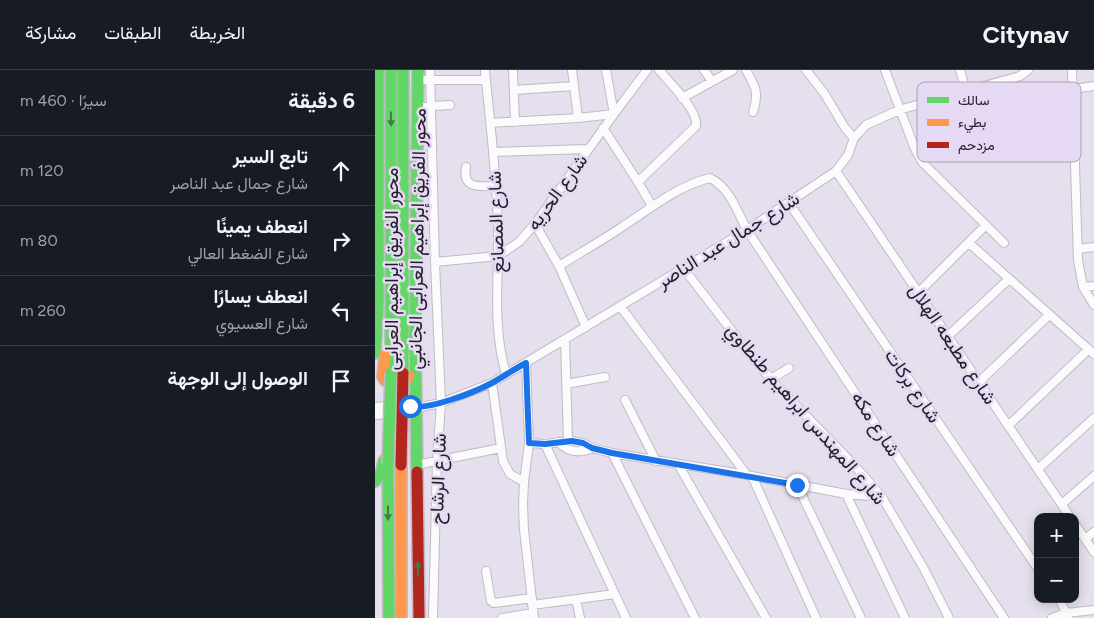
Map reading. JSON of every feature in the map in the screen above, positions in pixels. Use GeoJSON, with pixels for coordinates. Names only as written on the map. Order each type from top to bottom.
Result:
{"type":"FeatureCollection","features":[{"type":"Feature","properties":{"kind":"main road","name":"محور الفريق إبراهيم العرابى"},"geometry":{"type":"LineString","coordinates":[[391,70],[397,373],[401,465],[401,618]]}},
{"type":"Feature","properties":{"kind":"main road","name":"محور الفريق إبراهيم العرابى"},"geometry":{"type":"LineString","coordinates":[[389,618],[388,464],[397,373],[403,70]]}},
{"type":"Feature","properties":{"kind":"main road","name":"محور الفريق إبراهيم العرابى الجانبي"},"geometry":{"type":"LineString","coordinates":[[375,354],[379,301],[377,72]]}},
{"type":"Feature","properties":{"kind":"main road","name":"محور الفريق إبراهيم العرابى الجانبي"},"geometry":{"type":"LineString","coordinates":[[418,75],[415,339],[419,618]]}},
{"type":"Feature","properties":{"kind":"main road"},"geometry":{"type":"LineString","coordinates":[[376,340],[382,345],[385,352],[383,377],[385,380],[387,382],[405,382],[409,377],[409,347],[415,339]]}},
{"type":"Feature","properties":{"kind":"main road"},"geometry":{"type":"LineString","coordinates":[[375,481],[383,468],[383,446],[387,440],[402,439],[407,442],[409,446],[410,468],[417,470]]}},
{"type":"Feature","properties":{"kind":"street","name":"شارع الرشاح"},"geometry":{"type":"LineString","coordinates":[[430,70],[441,403],[437,461],[433,618]]}},
{"type":"Feature","properties":{"kind":"street","name":"شارع المصانع"},"geometry":{"type":"LineString","coordinates":[[485,70],[496,186],[497,318],[501,357],[506,374]]}},
{"type":"Feature","properties":{"kind":"street"},"geometry":{"type":"LineString","coordinates":[[513,70],[515,122]]}},
{"type":"Feature","properties":{"kind":"street"},"geometry":{"type":"LineString","coordinates":[[572,70],[578,118]]}},
{"type":"Feature","properties":{"kind":"street"},"geometry":{"type":"LineString","coordinates":[[490,123],[613,114],[606,70]]}},
{"type":"Feature","properties":{"kind":"street"},"geometry":{"type":"LineString","coordinates":[[638,70],[639,80]]}},
{"type":"Feature","properties":{"kind":"street","name":"شارع الحريه"},"geometry":{"type":"LineString","coordinates":[[435,262],[498,256],[519,242],[535,224],[613,114],[647,70]]}},
{"type":"Feature","properties":{"kind":"street"},"geometry":{"type":"LineString","coordinates":[[638,182],[697,126],[697,118],[659,70]]}},
{"type":"Feature","properties":{"kind":"street"},"geometry":{"type":"LineString","coordinates":[[704,70],[712,82]]}},
{"type":"Feature","properties":{"kind":"street"},"geometry":{"type":"LineString","coordinates":[[683,98],[733,70]]}},
{"type":"Feature","properties":{"kind":"street"},"geometry":{"type":"LineString","coordinates":[[746,70],[757,91],[757,100],[753,112]]}},
{"type":"Feature","properties":{"kind":"street"},"geometry":{"type":"LineString","coordinates":[[805,70],[824,93],[845,128],[854,138]]}},
{"type":"Feature","properties":{"kind":"street"},"geometry":{"type":"LineString","coordinates":[[885,70],[917,152]]}},
{"type":"Feature","properties":{"kind":"street"},"geometry":{"type":"LineString","coordinates":[[959,70],[963,82]]}},
{"type":"Feature","properties":{"kind":"street","name":"شارع جمال عبد الناصر"},"geometry":{"type":"LineString","coordinates":[[998,82],[1023,75],[1028,70]]}},
{"type":"Feature","properties":{"kind":"street"},"geometry":{"type":"LineString","coordinates":[[418,75],[431,80],[486,80]]}},
{"type":"Feature","properties":{"kind":"street"},"geometry":{"type":"LineString","coordinates":[[514,90],[574,86]]}},
{"type":"Feature","properties":{"kind":"street"},"geometry":{"type":"LineString","coordinates":[[1081,88],[1094,86]]}},
{"type":"Feature","properties":{"kind":"street"},"geometry":{"type":"LineString","coordinates":[[419,108],[450,105]]}},
{"type":"Feature","properties":{"kind":"street","name":"شارع جمال عبد الناصر"},"geometry":{"type":"LineString","coordinates":[[375,415],[408,413],[416,408],[441,403],[492,383],[789,203],[836,171],[847,155],[854,138],[866,125],[899,110],[917,105]]}},
{"type":"Feature","properties":{"kind":"street"},"geometry":{"type":"LineString","coordinates":[[559,266],[652,206],[603,128]]}},
{"type":"Feature","properties":{"kind":"street"},"geometry":{"type":"LineString","coordinates":[[493,152],[588,149]]}},
{"type":"Feature","properties":{"kind":"street"},"geometry":{"type":"LineString","coordinates":[[923,162],[1004,243]]}},
{"type":"Feature","properties":{"kind":"street"},"geometry":{"type":"LineString","coordinates":[[1075,162],[1077,249],[1083,287],[1094,305]]}},
{"type":"Feature","properties":{"kind":"street"},"geometry":{"type":"LineString","coordinates":[[466,167],[468,183],[473,186],[496,186]]}},
{"type":"Feature","properties":{"kind":"street","name":"شارع مطبعه الهلال"},"geometry":{"type":"LineString","coordinates":[[836,171],[1068,513]]}},
{"type":"Feature","properties":{"kind":"street","name":"شارع مكه"},"geometry":{"type":"LineString","coordinates":[[652,206],[691,185],[710,178],[719,184],[729,196],[747,230],[1004,618]]}},
{"type":"Feature","properties":{"kind":"street","name":"شارع بركات"},"geometry":{"type":"LineString","coordinates":[[789,203],[1034,563]]}},
{"type":"Feature","properties":{"kind":"street"},"geometry":{"type":"LineString","coordinates":[[535,224],[559,266],[586,327]]}},
{"type":"Feature","properties":{"kind":"street"},"geometry":{"type":"LineString","coordinates":[[919,292],[986,225]]}},
{"type":"Feature","properties":{"kind":"street"},"geometry":{"type":"LineString","coordinates":[[969,243],[1092,352],[1009,425]]}},
{"type":"Feature","properties":{"kind":"street"},"geometry":{"type":"LineString","coordinates":[[1077,249],[1094,247]]}},
{"type":"Feature","properties":{"kind":"street","name":"شارع المهندس ابراهيم طنطاوي"},"geometry":{"type":"LineString","coordinates":[[684,268],[755,361],[882,497],[923,567],[949,618]]}},
{"type":"Feature","properties":{"kind":"street"},"geometry":{"type":"LineString","coordinates":[[948,336],[1009,279]]}},
{"type":"Feature","properties":{"kind":"street"},"geometry":{"type":"LineString","coordinates":[[1083,287],[1094,286]]}},
{"type":"Feature","properties":{"kind":"street"},"geometry":{"type":"LineString","coordinates":[[620,306],[749,476],[816,618]]}},
{"type":"Feature","properties":{"kind":"street"},"geometry":{"type":"LineString","coordinates":[[979,382],[1049,315]]}},
{"type":"Feature","properties":{"kind":"street"},"geometry":{"type":"LineString","coordinates":[[565,340],[568,441]]}},
{"type":"Feature","properties":{"kind":"street"},"geometry":{"type":"LineString","coordinates":[[526,363],[529,443],[524,482],[524,530],[533,609]]}},
{"type":"Feature","properties":{"kind":"street"},"geometry":{"type":"LineString","coordinates":[[771,379],[789,368]]}},
{"type":"Feature","properties":{"kind":"street"},"geometry":{"type":"LineString","coordinates":[[566,384],[605,377]]}},
{"type":"Feature","properties":{"kind":"street"},"geometry":{"type":"LineString","coordinates":[[492,383],[501,448],[506,468],[510,474],[524,482]]}},
{"type":"Feature","properties":{"kind":"street"},"geometry":{"type":"LineString","coordinates":[[625,400],[656,461]]}},
{"type":"Feature","properties":{"kind":"street","name":"شارع جمال عبد الناصر"},"geometry":{"type":"LineString","coordinates":[[375,408],[406,406],[416,408]]}},
{"type":"Feature","properties":{"kind":"street"},"geometry":{"type":"LineString","coordinates":[[1038,469],[1094,418]]}},
{"type":"Feature","properties":{"kind":"street"},"geometry":{"type":"LineString","coordinates":[[558,442],[563,447],[574,451],[586,451],[592,448]]}},
{"type":"Feature","properties":{"kind":"street"},"geometry":{"type":"LineString","coordinates":[[529,443],[578,442],[612,453],[656,461],[846,494],[882,497]]}},
{"type":"Feature","properties":{"kind":"street"},"geometry":{"type":"LineString","coordinates":[[545,444],[626,618]]}},
{"type":"Feature","properties":{"kind":"street"},"geometry":{"type":"LineString","coordinates":[[417,470],[437,461],[501,448]]}},
{"type":"Feature","properties":{"kind":"street"},"geometry":{"type":"LineString","coordinates":[[612,453],[695,618]]}},
{"type":"Feature","properties":{"kind":"street"},"geometry":{"type":"LineString","coordinates":[[678,464],[766,618]]}},
{"type":"Feature","properties":{"kind":"street"},"geometry":{"type":"LineString","coordinates":[[1062,504],[1094,476]]}},
{"type":"Feature","properties":{"kind":"street"},"geometry":{"type":"LineString","coordinates":[[797,485],[861,618]]}},
{"type":"Feature","properties":{"kind":"street"},"geometry":{"type":"LineString","coordinates":[[846,494],[905,618]]}},
{"type":"Feature","properties":{"kind":"street"},"geometry":{"type":"LineString","coordinates":[[1079,530],[1094,552]]}},
{"type":"Feature","properties":{"kind":"street"},"geometry":{"type":"LineString","coordinates":[[1085,540],[1094,532]]}},
{"type":"Feature","properties":{"kind":"street"},"geometry":{"type":"LineString","coordinates":[[486,571],[491,601],[493,603],[533,609]]}},
{"type":"Feature","properties":{"kind":"street"},"geometry":{"type":"LineString","coordinates":[[501,618],[576,599],[615,594]]}},
{"type":"Feature","properties":{"kind":"street"},"geometry":{"type":"LineString","coordinates":[[576,599],[580,618]]}},
{"type":"Feature","properties":{"kind":"street"},"geometry":{"type":"LineString","coordinates":[[1061,603],[1067,616]]}},
{"type":"Feature","properties":{"kind":"street"},"geometry":{"type":"LineString","coordinates":[[1052,618],[1094,610]]}},
{"type":"Feature","properties":{"kind":"traffic: fast"},"geometry":{"type":"LineString","coordinates":[[375,353],[378,301],[378,70]]}},
{"type":"Feature","properties":{"kind":"traffic: fast"},"geometry":{"type":"LineString","coordinates":[[391,70],[391,373]]}},
{"type":"Feature","properties":{"kind":"traffic: fast"},"geometry":{"type":"LineString","coordinates":[[403,70],[403,373]]}},
{"type":"Feature","properties":{"kind":"traffic: fast"},"geometry":{"type":"LineString","coordinates":[[417,472],[415,339],[418,70]]}},
{"type":"Feature","properties":{"kind":"traffic: fast"},"geometry":{"type":"LineString","coordinates":[[388,464],[391,373]]}},
{"type":"Feature","properties":{"kind":"traffic: fast"},"geometry":{"type":"LineString","coordinates":[[375,481],[382,471],[384,461]]}},
{"type":"Feature","properties":{"kind":"traffic: fast"},"geometry":{"type":"LineString","coordinates":[[388,464],[389,618]]}},
{"type":"Feature","properties":{"kind":"traffic: slow"},"geometry":{"type":"LineString","coordinates":[[385,355],[383,377],[386,381],[405,382],[409,376]]}},
{"type":"Feature","properties":{"kind":"traffic: slow"},"geometry":{"type":"LineString","coordinates":[[401,465],[401,618]]}},
{"type":"Feature","properties":{"kind":"traffic: jam"},"geometry":{"type":"LineString","coordinates":[[401,465],[403,373]]}},
{"type":"Feature","properties":{"kind":"traffic: jam"},"geometry":{"type":"LineString","coordinates":[[417,472],[419,618]]}},
{"type":"Feature","properties":{"kind":"route"},"geometry":{"type":"LineString","coordinates":[[410,406],[416,408],[441,403],[492,383],[526,363],[529,443],[545,444],[572,441],[612,453],[797,485]]}}]}
